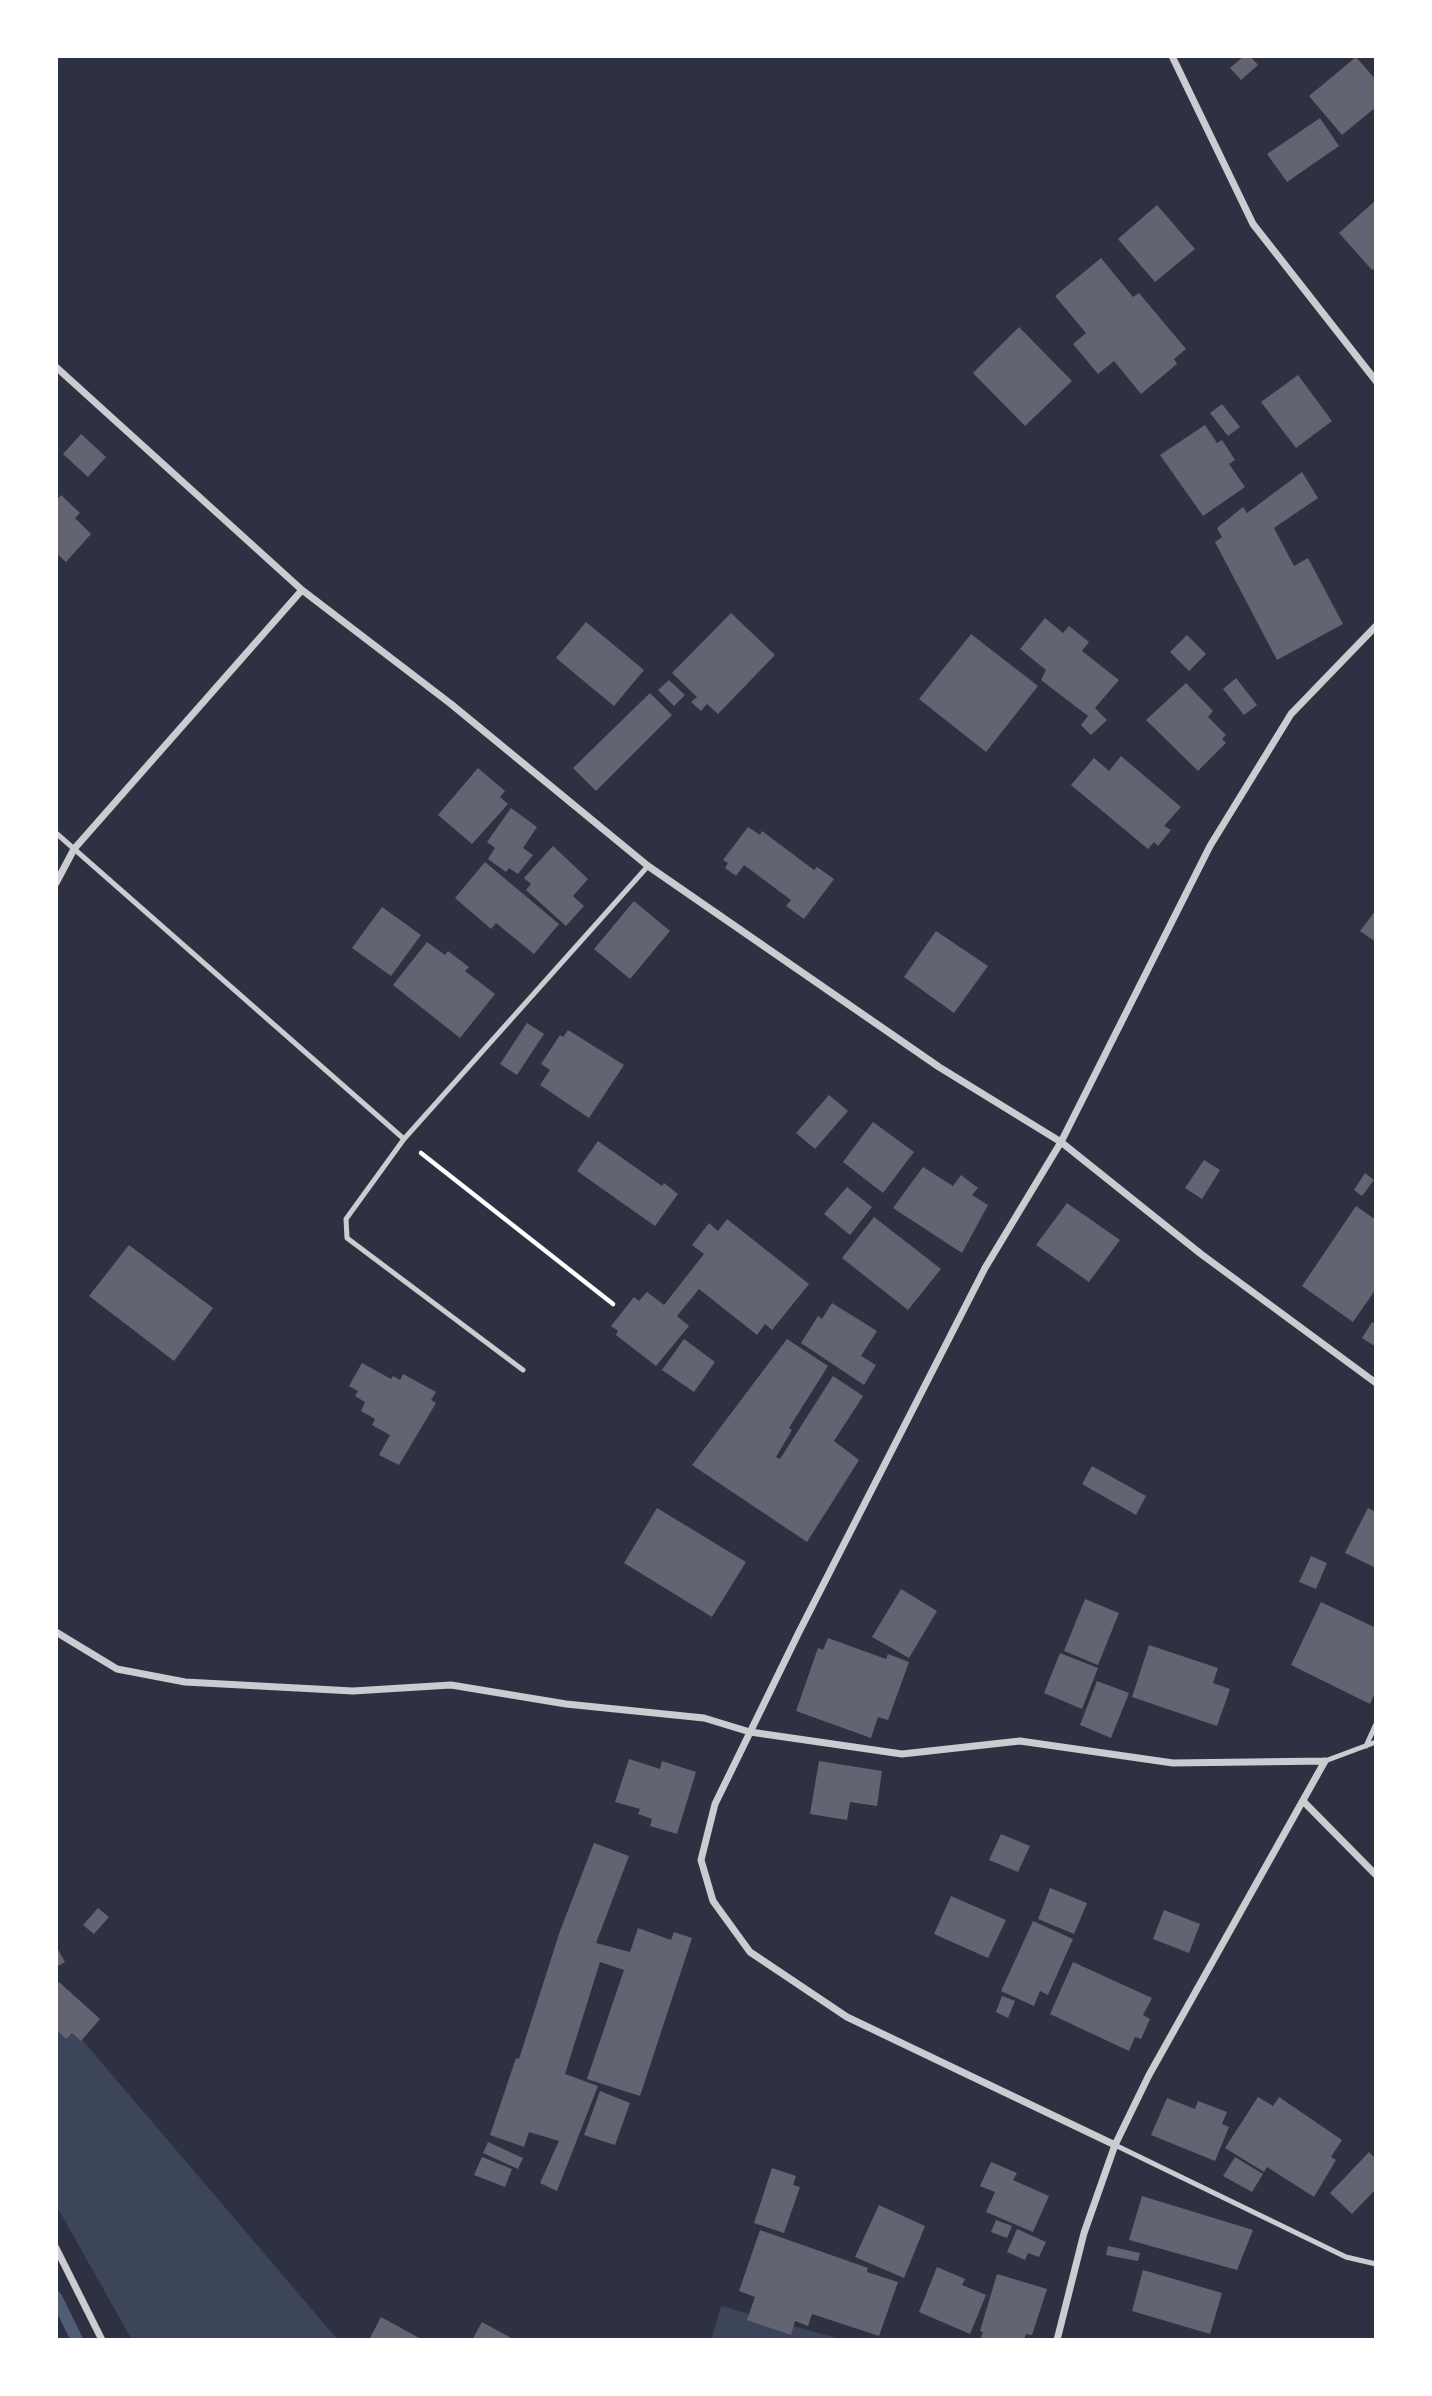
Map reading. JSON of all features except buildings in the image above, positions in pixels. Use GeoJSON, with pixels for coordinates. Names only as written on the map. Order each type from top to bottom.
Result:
{"type":"FeatureCollection","features":[{"type":"Feature","properties":{"kind":"street"},"geometry":{"type":"LineString","coordinates":[[1172,56],[1254,224],[1376,381]]}},
{"type":"Feature","properties":{"kind":"street"},"geometry":{"type":"LineString","coordinates":[[56,367],[302,590],[451,704],[648,866],[939,1066],[1061,1142],[1201,1254],[1376,1383]]}},
{"type":"Feature","properties":{"kind":"street"},"geometry":{"type":"LineString","coordinates":[[56,883],[74,849],[302,590]]}},
{"type":"Feature","properties":{"kind":"street"},"geometry":{"type":"LineString","coordinates":[[1115,2145],[847,2017],[750,1952],[713,1901],[701,1860],[715,1804],[750,1732],[985,1268],[1061,1142],[1210,846],[1292,714],[1376,626]]}},
{"type":"Feature","properties":{"kind":"street"},"geometry":{"type":"LineString","coordinates":[[56,1632],[117,1669],[185,1682],[353,1691],[451,1685],[566,1704],[704,1718],[750,1732],[902,1754],[1020,1741],[1174,1763],[1325,1762],[1155,2063],[1115,2145],[1084,2233],[1057,2340]]}},
{"type":"Feature","properties":{"kind":"street"},"geometry":{"type":"LineString","coordinates":[[1303,1801],[1376,1875]]}},
{"type":"Feature","properties":{"kind":"street"},"geometry":{"type":"LineString","coordinates":[[56,2248],[102,2340]]}},
{"type":"Feature","properties":{"kind":"lane"},"geometry":{"type":"LineString","coordinates":[[56,833],[404,1139]]}},
{"type":"Feature","properties":{"kind":"lane"},"geometry":{"type":"LineString","coordinates":[[523,1370],[347,1238],[346,1219],[404,1139],[648,866]]}},
{"type":"Feature","properties":{"kind":"lane"},"geometry":{"type":"LineString","coordinates":[[1366,1746],[1376,1724]]}},
{"type":"Feature","properties":{"kind":"lane"},"geometry":{"type":"LineString","coordinates":[[1325,1762],[1376,1742]]}},
{"type":"Feature","properties":{"kind":"lane"},"geometry":{"type":"LineString","coordinates":[[1115,2145],[1346,2257],[1376,2264]]}},
{"type":"Feature","properties":{"kind":"path"},"geometry":{"type":"LineString","coordinates":[[404,1139],[613,1304]]}},
{"type":"Feature","properties":{"kind":"shaded area"},"geometry":{"type":"Polygon","coordinates":[[[56,2009],[338,2340],[132,2340],[56,2205],[56,2009]]]}},
{"type":"Feature","properties":{"kind":"shaded area"},"geometry":{"type":"Polygon","coordinates":[[[721,2306],[844,2340],[711,2340],[721,2306]]]}},
{"type":"Feature","properties":{"kind":"waterway"},"geometry":{"type":"LineString","coordinates":[[56,2297],[77,2340]]}}]}
